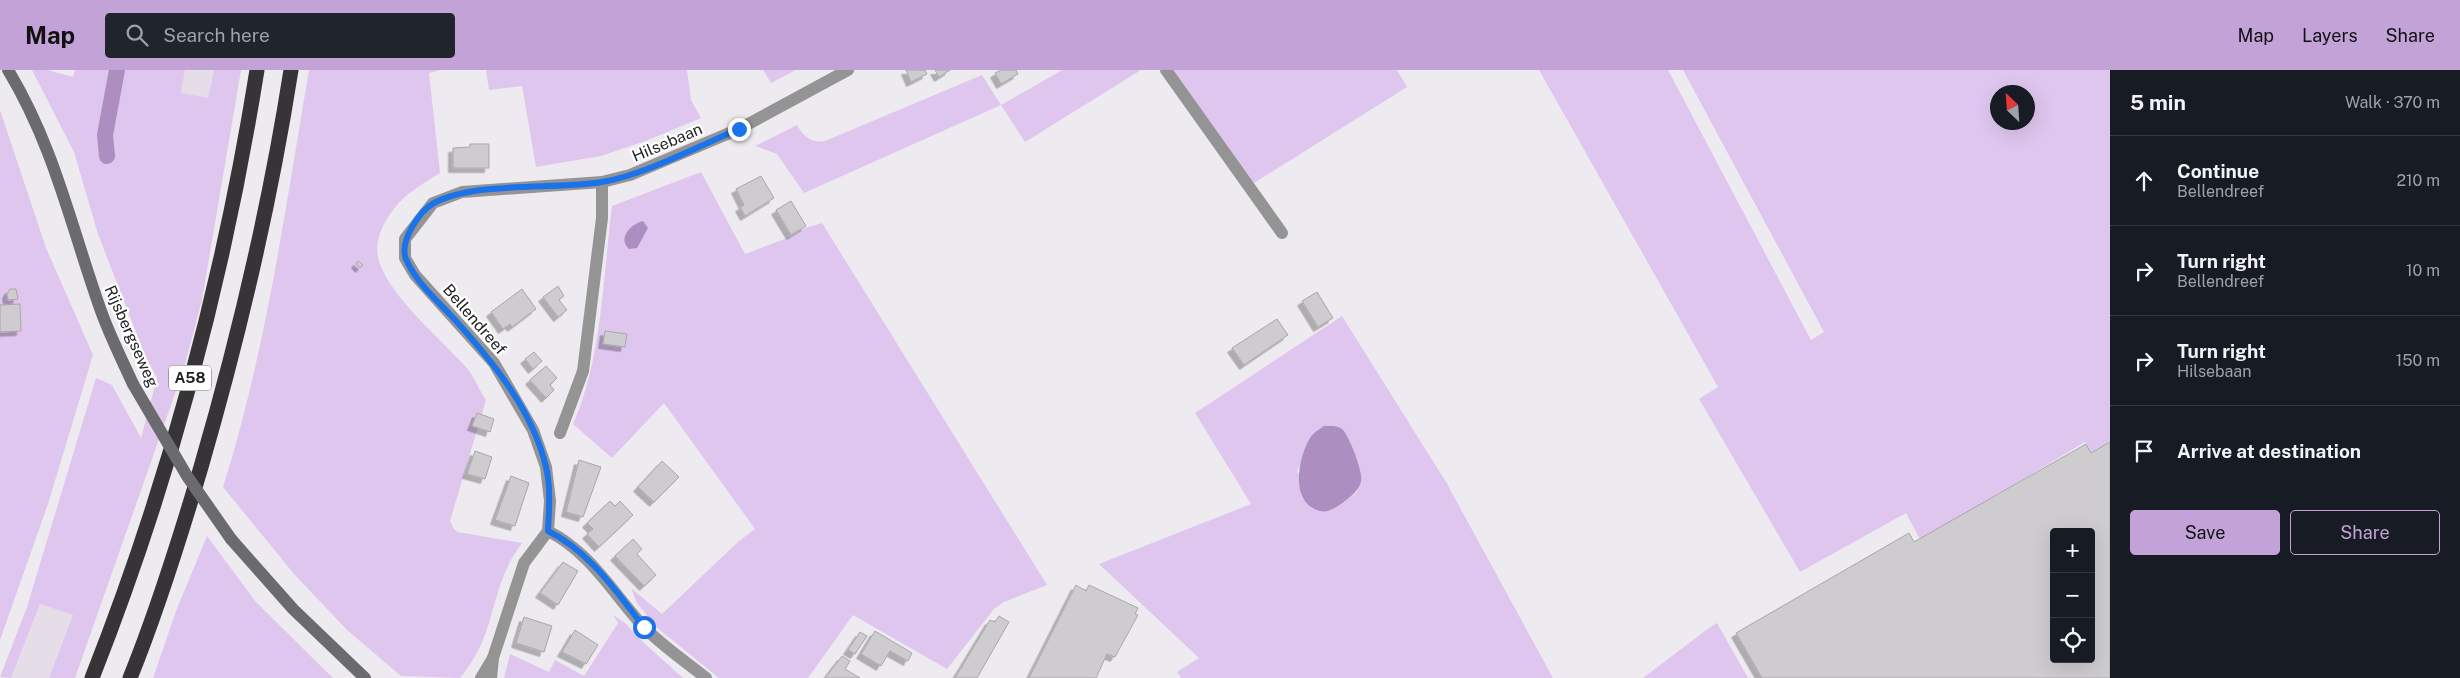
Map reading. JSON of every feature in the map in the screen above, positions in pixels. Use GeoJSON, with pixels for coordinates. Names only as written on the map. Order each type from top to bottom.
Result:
{"type":"FeatureCollection","features":[{"type":"Feature","properties":{"kind":"highway","name":"A58"},"geometry":{"type":"LineString","coordinates":[[92,678],[155,503],[195,361],[245,146],[256,70]]}},
{"type":"Feature","properties":{"kind":"highway","name":"A58"},"geometry":{"type":"LineString","coordinates":[[130,678],[182,531],[230,368],[278,152],[291,70]]}},
{"type":"Feature","properties":{"kind":"main road","name":"Rijsbergseweg"},"geometry":{"type":"LineString","coordinates":[[8,70],[25,98],[46,144],[102,313],[133,384],[187,476],[231,539],[293,609],[365,676]]}},
{"type":"Feature","properties":{"kind":"street","name":"Hilsebaan"},"geometry":{"type":"LineString","coordinates":[[419,218],[433,203],[462,192],[602,182],[630,175],[739,129],[848,70]]}},
{"type":"Feature","properties":{"kind":"street"},"geometry":{"type":"LineString","coordinates":[[1166,70],[1282,233]]}},
{"type":"Feature","properties":{"kind":"street"},"geometry":{"type":"LineString","coordinates":[[560,433],[583,371],[602,218],[602,182]]}},
{"type":"Feature","properties":{"kind":"street","name":"Bellendreef"},"geometry":{"type":"LineString","coordinates":[[419,218],[405,238],[405,258],[415,275],[494,363],[533,430],[546,467],[550,501],[548,531]]}},
{"type":"Feature","properties":{"kind":"street"},"geometry":{"type":"LineString","coordinates":[[491,678],[493,658],[524,563],[548,531],[580,552],[599,570],[644,627],[706,678]]}},
{"type":"Feature","properties":{"kind":"street"},"geometry":{"type":"LineString","coordinates":[[481,678],[493,658]]}},
{"type":"Feature","properties":{"kind":"shaded area"},"geometry":{"type":"Polygon","coordinates":[[[32,70],[48,70],[73,77],[75,70],[185,70],[181,93],[208,98],[214,70],[241,70],[202,300],[184,368],[75,678],[49,678],[73,615],[40,604],[11,678],[0,677],[27,607],[96,378],[112,385],[141,438],[157,378],[146,358],[98,234],[74,152],[32,70]]]}},
{"type":"Feature","properties":{"kind":"shaded area"},"geometry":{"type":"Polygon","coordinates":[[[185,70],[214,70],[208,99],[180,93],[185,70]]]}},
{"type":"Feature","properties":{"kind":"shaded area"},"geometry":{"type":"Polygon","coordinates":[[[309,70],[440,70],[429,73],[440,173],[414,189],[397,205],[381,232],[377,252],[385,275],[394,289],[417,317],[466,367],[486,400],[450,521],[458,532],[522,543],[511,560],[502,581],[484,637],[470,664],[460,678],[401,676],[347,630],[294,574],[223,487],[238,436],[263,332],[283,228],[309,70]]]}},
{"type":"Feature","properties":{"kind":"shaded area"},"geometry":{"type":"Polygon","coordinates":[[[486,70],[687,70],[691,100],[701,118],[648,140],[601,156],[536,167],[522,86],[489,90],[486,70]]]}},
{"type":"Feature","properties":{"kind":"shaded area"},"geometry":{"type":"Polygon","coordinates":[[[763,70],[796,70],[771,83],[763,70]]]}},
{"type":"Feature","properties":{"kind":"shaded area"},"geometry":{"type":"Polygon","coordinates":[[[1062,70],[1141,70],[1025,142],[1001,105],[1062,70]]]}},
{"type":"Feature","properties":{"kind":"shaded area"},"geometry":{"type":"Polygon","coordinates":[[[1173,70],[1397,70],[1407,87],[1254,183],[1173,70]]]}},
{"type":"Feature","properties":{"kind":"shaded area"},"geometry":{"type":"Polygon","coordinates":[[[1539,70],[1668,70],[1811,340],[1824,332],[1683,70],[2110,70],[2110,446],[2093,455],[2085,442],[1921,541],[1906,513],[1800,572],[1699,399],[1718,387],[1539,70]]]}},
{"type":"Feature","properties":{"kind":"shaded area"},"geometry":{"type":"Polygon","coordinates":[[[982,75],[1001,105],[804,193],[777,154],[755,146],[797,125],[808,138],[816,141],[825,141],[982,75]]]}},
{"type":"Feature","properties":{"kind":"shaded area"},"geometry":{"type":"Polygon","coordinates":[[[0,110],[46,248],[93,355],[48,504],[0,640],[0,110]]]}},
{"type":"Feature","properties":{"kind":"shaded area"},"geometry":{"type":"Polygon","coordinates":[[[701,172],[745,254],[790,237],[805,228],[822,223],[1047,585],[1004,602],[994,609],[947,669],[853,615],[808,678],[719,678],[656,627],[637,603],[631,588],[662,614],[739,541],[755,529],[664,403],[612,458],[573,424],[583,399],[596,345],[612,206],[701,172]]]}},
{"type":"Feature","properties":{"kind":"shaded area"},"geometry":{"type":"Polygon","coordinates":[[[643,221],[648,228],[637,248],[629,249],[624,240],[627,232],[634,225],[643,221]]]}},
{"type":"Feature","properties":{"kind":"shaded area"},"geometry":{"type":"Polygon","coordinates":[[[1342,316],[1446,482],[1553,678],[1181,678],[1177,672],[1199,658],[1099,564],[1251,504],[1195,413],[1342,316]],[[1311,437],[1297,472],[1344,502],[1356,493],[1362,480],[1311,437]]]}},
{"type":"Feature","properties":{"kind":"shaded area"},"geometry":{"type":"Polygon","coordinates":[[[1324,426],[1338,427],[1345,433],[1355,455],[1361,482],[1358,489],[1341,504],[1328,511],[1320,511],[1310,506],[1304,499],[1300,490],[1299,479],[1302,457],[1311,436],[1324,426]]]}},
{"type":"Feature","properties":{"kind":"shaded area"},"geometry":{"type":"Polygon","coordinates":[[[207,536],[256,602],[333,678],[153,678],[176,611],[207,536]]]}},
{"type":"Feature","properties":{"kind":"shaded area"},"geometry":{"type":"Polygon","coordinates":[[[40,604],[73,615],[49,678],[11,678],[40,604]]]}},
{"type":"Feature","properties":{"kind":"shaded area"},"geometry":{"type":"Polygon","coordinates":[[[613,615],[625,623],[683,678],[504,678],[510,654],[549,672],[555,660],[584,676],[618,623],[613,615]]]}},
{"type":"Feature","properties":{"kind":"shaded area"},"geometry":{"type":"Polygon","coordinates":[[[1717,623],[1748,678],[1643,678],[1709,628],[1717,623]]]}},
{"type":"Feature","properties":{"kind":"building"},"geometry":{"type":"Polygon","coordinates":[[[906,70],[925,70],[927,74],[911,82],[906,70]]]}},
{"type":"Feature","properties":{"kind":"building"},"geometry":{"type":"Polygon","coordinates":[[[935,70],[950,70],[939,77],[935,70]]]}},
{"type":"Feature","properties":{"kind":"building"},"geometry":{"type":"Polygon","coordinates":[[[1001,70],[1016,70],[1018,74],[1001,84],[995,73],[1001,70]]]}},
{"type":"Feature","properties":{"kind":"building"},"geometry":{"type":"Polygon","coordinates":[[[470,144],[489,144],[489,168],[453,168],[453,148],[470,147],[470,144]]]}},
{"type":"Feature","properties":{"kind":"building"},"geometry":{"type":"Polygon","coordinates":[[[761,176],[774,198],[745,216],[740,207],[744,205],[736,189],[761,176]]]}},
{"type":"Feature","properties":{"kind":"building"},"geometry":{"type":"Polygon","coordinates":[[[791,201],[806,226],[791,235],[776,210],[791,201]]]}},
{"type":"Feature","properties":{"kind":"building"},"geometry":{"type":"Polygon","coordinates":[[[358,261],[363,265],[360,268],[356,264],[358,261]]]}},
{"type":"Feature","properties":{"kind":"building"},"geometry":{"type":"Polygon","coordinates":[[[558,286],[564,296],[559,300],[567,310],[558,317],[543,297],[558,286]]]}},
{"type":"Feature","properties":{"kind":"building"},"geometry":{"type":"Polygon","coordinates":[[[10,289],[16,289],[18,299],[8,300],[7,294],[10,289]]]}},
{"type":"Feature","properties":{"kind":"building"},"geometry":{"type":"Polygon","coordinates":[[[522,289],[536,309],[512,327],[510,324],[503,329],[491,312],[522,289]]]}},
{"type":"Feature","properties":{"kind":"building"},"geometry":{"type":"Polygon","coordinates":[[[1317,292],[1333,318],[1318,327],[1302,301],[1317,292]]]}},
{"type":"Feature","properties":{"kind":"building"},"geometry":{"type":"Polygon","coordinates":[[[20,304],[21,331],[0,332],[0,305],[20,304]]]}},
{"type":"Feature","properties":{"kind":"building"},"geometry":{"type":"Polygon","coordinates":[[[1277,319],[1288,335],[1244,365],[1232,348],[1277,319]]]}},
{"type":"Feature","properties":{"kind":"building"},"geometry":{"type":"Polygon","coordinates":[[[605,331],[627,334],[625,347],[603,344],[605,331]]]}},
{"type":"Feature","properties":{"kind":"building"},"geometry":{"type":"Polygon","coordinates":[[[534,352],[542,361],[533,369],[525,359],[534,352]]]}},
{"type":"Feature","properties":{"kind":"building"},"geometry":{"type":"Polygon","coordinates":[[[546,366],[557,378],[550,385],[554,390],[546,398],[530,380],[546,366]]]}},
{"type":"Feature","properties":{"kind":"building"},"geometry":{"type":"Polygon","coordinates":[[[477,413],[494,419],[490,432],[472,426],[477,413]]]}},
{"type":"Feature","properties":{"kind":"building"},"geometry":{"type":"Polygon","coordinates":[[[2110,442],[2110,678],[1762,678],[1736,633],[1909,533],[1914,542],[2086,444],[2091,453],[2110,442]]]}},
{"type":"Feature","properties":{"kind":"building"},"geometry":{"type":"Polygon","coordinates":[[[475,451],[492,457],[485,479],[467,474],[475,451]]]}},
{"type":"Feature","properties":{"kind":"building"},"geometry":{"type":"Polygon","coordinates":[[[579,460],[601,467],[583,517],[566,512],[579,460]]]}},
{"type":"Feature","properties":{"kind":"building"},"geometry":{"type":"Polygon","coordinates":[[[662,461],[679,477],[654,502],[638,487],[662,461]]]}},
{"type":"Feature","properties":{"kind":"building"},"geometry":{"type":"Polygon","coordinates":[[[511,476],[529,483],[515,526],[495,520],[511,476]]]}},
{"type":"Feature","properties":{"kind":"building"},"geometry":{"type":"Polygon","coordinates":[[[610,501],[615,506],[620,501],[633,515],[599,547],[587,534],[593,529],[587,523],[610,501]]]}},
{"type":"Feature","properties":{"kind":"building"},"geometry":{"type":"Polygon","coordinates":[[[633,539],[642,549],[637,554],[656,575],[644,586],[615,556],[633,539]]]}},
{"type":"Feature","properties":{"kind":"building"},"geometry":{"type":"Polygon","coordinates":[[[563,562],[578,571],[558,605],[540,593],[563,562]]]}},
{"type":"Feature","properties":{"kind":"building"},"geometry":{"type":"Polygon","coordinates":[[[1076,585],[1086,591],[1089,585],[1138,608],[1135,614],[1138,615],[1115,657],[1107,654],[1096,678],[1029,678],[1076,585]]]}},
{"type":"Feature","properties":{"kind":"building"},"geometry":{"type":"Polygon","coordinates":[[[999,616],[1009,622],[977,678],[955,678],[990,620],[995,622],[999,616]]]}},
{"type":"Feature","properties":{"kind":"building"},"geometry":{"type":"Polygon","coordinates":[[[524,617],[552,626],[544,652],[516,643],[524,617]]]}},
{"type":"Feature","properties":{"kind":"building"},"geometry":{"type":"Polygon","coordinates":[[[575,630],[598,645],[586,664],[562,652],[575,630]]]}},
{"type":"Feature","properties":{"kind":"building"},"geometry":{"type":"Polygon","coordinates":[[[875,631],[912,653],[908,661],[890,651],[881,666],[861,654],[875,631]]]}},
{"type":"Feature","properties":{"kind":"building"},"geometry":{"type":"Polygon","coordinates":[[[860,632],[867,636],[855,654],[848,650],[860,632]]]}},
{"type":"Feature","properties":{"kind":"building"},"geometry":{"type":"Polygon","coordinates":[[[842,656],[850,661],[845,669],[860,678],[825,678],[842,656]]]}},
{"type":"Feature","properties":{"kind":"waterway"},"geometry":{"type":"LineString","coordinates":[[107,156],[105,135],[117,70]]}},
{"type":"Feature","properties":{"kind":"route"},"geometry":{"type":"LineString","coordinates":[[644,627],[599,570],[580,552],[548,531],[550,501],[546,467],[533,430],[494,363],[415,275],[405,258],[405,238],[419,218],[433,203],[462,192],[602,182],[630,175],[739,129]]}}]}
